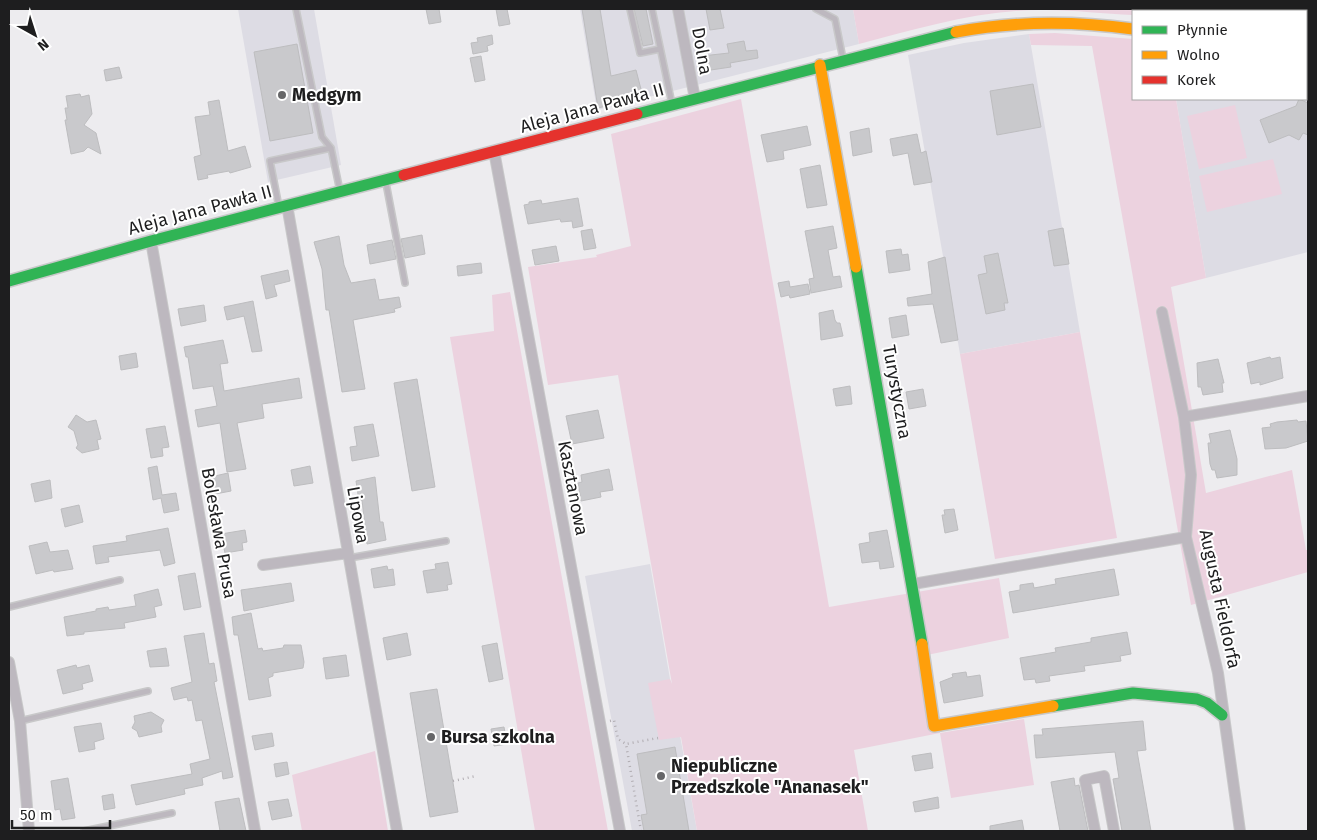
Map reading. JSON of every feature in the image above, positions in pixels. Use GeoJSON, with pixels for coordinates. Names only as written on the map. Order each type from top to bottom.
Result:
{"type":"FeatureCollection","features":[{"type":"Feature","properties":{"kind":"street","name":"Dolna"},"geometry":{"type":"LineString","coordinates":[[678,9],[695,99]]}},
{"type":"Feature","properties":{"kind":"street","name":"Aleja Jana Pawła II"},"geometry":{"type":"LineString","coordinates":[[9,281],[64,264],[820,65],[994,25],[1040,22],[1132,29]]}},
{"type":"Feature","properties":{"kind":"street","name":"Turystyczna"},"geometry":{"type":"LineString","coordinates":[[820,65],[913,584],[934,726],[1133,693],[1197,700],[1207,703],[1222,715]]}},
{"type":"Feature","properties":{"kind":"street","name":"Kasztanowa"},"geometry":{"type":"LineString","coordinates":[[494,152],[620,831]]}},
{"type":"Feature","properties":{"kind":"street","name":"Lipowa"},"geometry":{"type":"LineString","coordinates":[[283,206],[349,556],[397,831]]}},
{"type":"Feature","properties":{"kind":"street","name":"Bolesława Prusa"},"geometry":{"type":"LineString","coordinates":[[151,241],[255,831]]}},
{"type":"Feature","properties":{"kind":"street","name":"Aleja Jana Pawła II"},"geometry":{"type":"LineString","coordinates":[[9,275],[64,264]]}},
{"type":"Feature","properties":{"kind":"street","name":"Augusta Fieldorfa"},"geometry":{"type":"LineString","coordinates":[[1162,312],[1184,417],[1191,475],[1186,537],[1218,673],[1222,715],[1240,831]]}},
{"type":"Feature","properties":{"kind":"street"},"geometry":{"type":"LineString","coordinates":[[1184,417],[1308,396]]}},
{"type":"Feature","properties":{"kind":"street"},"geometry":{"type":"LineString","coordinates":[[913,584],[1186,537]]}},
{"type":"Feature","properties":{"kind":"street"},"geometry":{"type":"LineString","coordinates":[[263,566],[349,556]]}},
{"type":"Feature","properties":{"kind":"street"},"geometry":{"type":"LineString","coordinates":[[9,662],[20,721],[29,831]]}},
{"type":"Feature","properties":{"kind":"street"},"geometry":{"type":"LineString","coordinates":[[1095,831],[1085,780],[1104,776],[1114,831]]}},
{"type":"Feature","properties":{"kind":"lane"},"geometry":{"type":"LineString","coordinates":[[296,9],[322,137],[331,148],[340,192]]}},
{"type":"Feature","properties":{"kind":"lane"},"geometry":{"type":"LineString","coordinates":[[630,9],[640,54],[660,50]]}},
{"type":"Feature","properties":{"kind":"lane"},"geometry":{"type":"LineString","coordinates":[[652,9],[672,105]]}},
{"type":"Feature","properties":{"kind":"lane"},"geometry":{"type":"LineString","coordinates":[[816,9],[835,18],[844,60]]}},
{"type":"Feature","properties":{"kind":"lane"},"geometry":{"type":"LineString","coordinates":[[283,206],[270,161],[331,148]]}},
{"type":"Feature","properties":{"kind":"lane"},"geometry":{"type":"LineString","coordinates":[[385,180],[405,283]]}},
{"type":"Feature","properties":{"kind":"lane"},"geometry":{"type":"LineString","coordinates":[[349,556],[446,541]]}},
{"type":"Feature","properties":{"kind":"lane"},"geometry":{"type":"LineString","coordinates":[[9,607],[120,580]]}},
{"type":"Feature","properties":{"kind":"lane"},"geometry":{"type":"LineString","coordinates":[[20,721],[148,691]]}},
{"type":"Feature","properties":{"kind":"lane"},"geometry":{"type":"LineString","coordinates":[[84,831],[172,813]]}},
{"type":"Feature","properties":{"kind":"path"},"geometry":{"type":"LineString","coordinates":[[600,723],[614,720],[618,739],[626,744],[658,738]]}},
{"type":"Feature","properties":{"kind":"path"},"geometry":{"type":"LineString","coordinates":[[626,744],[641,831]]}},
{"type":"Feature","properties":{"kind":"path"},"geometry":{"type":"LineString","coordinates":[[453,781],[476,776]]}},
{"type":"Feature","properties":{"kind":"shaded area"},"geometry":{"type":"Polygon","coordinates":[[[238,9],[314,9],[341,165],[268,182],[238,9]]]}},
{"type":"Feature","properties":{"kind":"shaded area"},"geometry":{"type":"Polygon","coordinates":[[[580,9],[853,9],[859,44],[597,110],[580,9]]]}},
{"type":"Feature","properties":{"kind":"shaded area"},"geometry":{"type":"Polygon","coordinates":[[[853,9],[1152,10],[1132,10],[1132,15],[1057,10],[998,13],[951,21],[859,44],[853,9]]]}},
{"type":"Feature","properties":{"kind":"shaded area"},"geometry":{"type":"Polygon","coordinates":[[[1055,33],[1132,39],[1132,100],[1176,100],[1206,278],[1171,287],[1206,493],[1292,470],[1306,550],[1308,550],[1308,572],[1191,605],[1092,46],[1031,45],[1029,34],[1055,33]]]}},
{"type":"Feature","properties":{"kind":"shaded area"},"geometry":{"type":"Polygon","coordinates":[[[1029,34],[1080,332],[960,354],[908,55],[964,43],[1029,34]]]}},
{"type":"Feature","properties":{"kind":"shaded area"},"geometry":{"type":"Polygon","coordinates":[[[1308,94],[1308,252],[1206,278],[1176,100],[1307,100],[1308,94]]]}},
{"type":"Feature","properties":{"kind":"shaded area"},"geometry":{"type":"Polygon","coordinates":[[[741,99],[829,607],[999,578],[1009,638],[927,655],[940,733],[854,750],[868,831],[697,831],[681,737],[659,740],[648,683],[670,679],[672,684],[618,375],[548,385],[528,267],[597,257],[596,255],[631,246],[611,134],[741,99]]]}},
{"type":"Feature","properties":{"kind":"shaded area"},"geometry":{"type":"Polygon","coordinates":[[[1235,105],[1247,158],[1199,169],[1187,116],[1235,105]]]}},
{"type":"Feature","properties":{"kind":"shaded area"},"geometry":{"type":"Polygon","coordinates":[[[1273,159],[1282,194],[1207,212],[1199,176],[1273,159]]]}},
{"type":"Feature","properties":{"kind":"shaded area"},"geometry":{"type":"Polygon","coordinates":[[[510,292],[608,831],[535,831],[450,337],[494,331],[492,295],[510,292]]]}},
{"type":"Feature","properties":{"kind":"shaded area"},"geometry":{"type":"Polygon","coordinates":[[[1080,332],[1117,538],[995,559],[960,354],[1080,332]]]}},
{"type":"Feature","properties":{"kind":"shaded area"},"geometry":{"type":"Polygon","coordinates":[[[650,564],[697,831],[632,831],[585,576],[650,564]]]}},
{"type":"Feature","properties":{"kind":"shaded area"},"geometry":{"type":"Polygon","coordinates":[[[1024,719],[1034,785],[951,798],[940,733],[1024,719]]]}},
{"type":"Feature","properties":{"kind":"shaded area"},"geometry":{"type":"Polygon","coordinates":[[[375,751],[388,831],[302,831],[292,775],[375,751]]]}},
{"type":"Feature","properties":{"kind":"building"},"geometry":{"type":"Polygon","coordinates":[[[426,9],[439,9],[441,22],[429,24],[426,9]]]}},
{"type":"Feature","properties":{"kind":"building"},"geometry":{"type":"Polygon","coordinates":[[[496,9],[507,9],[510,24],[499,26],[496,9]]]}},
{"type":"Feature","properties":{"kind":"building"},"geometry":{"type":"Polygon","coordinates":[[[582,9],[600,9],[611,76],[636,70],[643,97],[598,108],[582,9]]]}},
{"type":"Feature","properties":{"kind":"building"},"geometry":{"type":"Polygon","coordinates":[[[634,9],[646,9],[653,44],[643,46],[634,9]]]}},
{"type":"Feature","properties":{"kind":"building"},"geometry":{"type":"Polygon","coordinates":[[[706,9],[720,9],[724,28],[710,30],[706,9]]]}},
{"type":"Feature","properties":{"kind":"building"},"geometry":{"type":"Polygon","coordinates":[[[492,35],[493,44],[487,46],[488,51],[473,54],[471,43],[478,42],[477,38],[492,35]]]}},
{"type":"Feature","properties":{"kind":"building"},"geometry":{"type":"Polygon","coordinates":[[[744,41],[746,51],[757,50],[758,58],[730,63],[731,67],[704,71],[702,56],[729,53],[727,44],[744,41]]]}},
{"type":"Feature","properties":{"kind":"building","name":"Medgym"},"geometry":{"type":"Polygon","coordinates":[[[297,44],[313,133],[270,141],[254,52],[297,44]]]}},
{"type":"Feature","properties":{"kind":"building"},"geometry":{"type":"Polygon","coordinates":[[[481,56],[485,80],[475,82],[470,58],[481,56]]]}},
{"type":"Feature","properties":{"kind":"building"},"geometry":{"type":"Polygon","coordinates":[[[119,67],[122,78],[106,81],[104,70],[119,67]]]}},
{"type":"Feature","properties":{"kind":"building"},"geometry":{"type":"Polygon","coordinates":[[[1033,84],[1041,127],[997,135],[990,91],[1033,84]]]}},
{"type":"Feature","properties":{"kind":"building"},"geometry":{"type":"Polygon","coordinates":[[[80,94],[81,97],[89,95],[92,114],[84,125],[96,133],[101,154],[88,147],[84,151],[71,154],[65,120],[67,120],[65,108],[68,108],[66,96],[80,94]]]}},
{"type":"Feature","properties":{"kind":"building"},"geometry":{"type":"Polygon","coordinates":[[[219,100],[228,151],[245,146],[251,167],[230,173],[229,171],[207,175],[208,178],[198,180],[194,157],[201,155],[195,117],[210,115],[208,102],[219,100]]]}},
{"type":"Feature","properties":{"kind":"building"},"geometry":{"type":"Polygon","coordinates":[[[1299,100],[1308,103],[1308,135],[1303,133],[1299,140],[1289,135],[1269,143],[1260,120],[1296,106],[1299,100]]]}},
{"type":"Feature","properties":{"kind":"building"},"geometry":{"type":"Polygon","coordinates":[[[807,126],[811,145],[783,151],[784,159],[767,162],[761,135],[807,126]]]}},
{"type":"Feature","properties":{"kind":"building"},"geometry":{"type":"Polygon","coordinates":[[[869,128],[872,152],[853,156],[850,132],[869,128]]]}},
{"type":"Feature","properties":{"kind":"building"},"geometry":{"type":"Polygon","coordinates":[[[917,134],[921,153],[926,151],[932,182],[914,185],[908,153],[893,156],[890,139],[917,134]]]}},
{"type":"Feature","properties":{"kind":"building"},"geometry":{"type":"Polygon","coordinates":[[[820,165],[827,205],[807,208],[800,169],[820,165]]]}},
{"type":"Feature","properties":{"kind":"building"},"geometry":{"type":"Polygon","coordinates":[[[578,198],[583,226],[573,228],[572,221],[561,222],[560,219],[528,224],[524,205],[529,204],[529,202],[541,200],[542,204],[578,198]]]}},
{"type":"Feature","properties":{"kind":"building"},"geometry":{"type":"Polygon","coordinates":[[[833,226],[837,248],[828,250],[833,277],[840,276],[842,287],[811,293],[809,279],[814,278],[805,231],[833,226]]]}},
{"type":"Feature","properties":{"kind":"building"},"geometry":{"type":"Polygon","coordinates":[[[1063,228],[1069,264],[1054,266],[1048,231],[1063,228]]]}},
{"type":"Feature","properties":{"kind":"building"},"geometry":{"type":"Polygon","coordinates":[[[592,229],[596,248],[584,250],[581,231],[592,229]]]}},
{"type":"Feature","properties":{"kind":"building"},"geometry":{"type":"Polygon","coordinates":[[[422,235],[425,254],[405,258],[401,239],[422,235]]]}},
{"type":"Feature","properties":{"kind":"building"},"geometry":{"type":"Polygon","coordinates":[[[339,236],[344,265],[351,283],[375,279],[379,300],[399,297],[401,307],[394,309],[395,312],[353,320],[365,389],[342,392],[329,310],[326,310],[322,269],[314,242],[339,236]]]}},
{"type":"Feature","properties":{"kind":"building"},"geometry":{"type":"Polygon","coordinates":[[[392,240],[396,259],[370,264],[367,245],[392,240]]]}},
{"type":"Feature","properties":{"kind":"building"},"geometry":{"type":"Polygon","coordinates":[[[556,246],[559,261],[535,265],[532,250],[556,246]]]}},
{"type":"Feature","properties":{"kind":"building"},"geometry":{"type":"Polygon","coordinates":[[[901,249],[902,255],[908,254],[910,270],[889,273],[886,251],[901,249]]]}},
{"type":"Feature","properties":{"kind":"building"},"geometry":{"type":"Polygon","coordinates":[[[998,253],[1008,303],[1004,303],[1005,310],[986,314],[978,275],[987,273],[984,256],[998,253]]]}},
{"type":"Feature","properties":{"kind":"building"},"geometry":{"type":"Polygon","coordinates":[[[945,257],[958,340],[941,343],[933,304],[908,306],[907,298],[932,294],[928,262],[945,257]]]}},
{"type":"Feature","properties":{"kind":"building"},"geometry":{"type":"Polygon","coordinates":[[[481,263],[482,273],[458,276],[457,266],[481,263]]]}},
{"type":"Feature","properties":{"kind":"building"},"geometry":{"type":"Polygon","coordinates":[[[288,270],[290,281],[274,285],[277,296],[266,299],[261,276],[288,270]]]}},
{"type":"Feature","properties":{"kind":"building"},"geometry":{"type":"Polygon","coordinates":[[[789,281],[790,287],[808,284],[810,294],[790,298],[789,295],[781,297],[778,283],[789,281]]]}},
{"type":"Feature","properties":{"kind":"building"},"geometry":{"type":"Polygon","coordinates":[[[253,301],[262,351],[252,352],[244,316],[227,320],[224,307],[253,301]]]}},
{"type":"Feature","properties":{"kind":"building"},"geometry":{"type":"Polygon","coordinates":[[[204,305],[206,321],[181,326],[178,309],[204,305]]]}},
{"type":"Feature","properties":{"kind":"building"},"geometry":{"type":"Polygon","coordinates":[[[833,310],[835,320],[837,323],[840,323],[843,336],[821,340],[819,313],[833,310]]]}},
{"type":"Feature","properties":{"kind":"building"},"geometry":{"type":"Polygon","coordinates":[[[906,315],[909,335],[892,338],[889,318],[906,315]]]}},
{"type":"Feature","properties":{"kind":"building"},"geometry":{"type":"Polygon","coordinates":[[[223,340],[228,363],[220,364],[224,391],[299,378],[302,398],[262,404],[264,418],[237,423],[246,469],[227,472],[220,423],[198,427],[195,410],[217,406],[213,386],[193,389],[188,357],[186,357],[184,347],[223,340]]]}},
{"type":"Feature","properties":{"kind":"building"},"geometry":{"type":"Polygon","coordinates":[[[136,353],[138,367],[121,370],[119,356],[136,353]]]}},
{"type":"Feature","properties":{"kind":"building"},"geometry":{"type":"Polygon","coordinates":[[[1270,357],[1271,359],[1280,357],[1283,378],[1260,385],[1260,382],[1251,384],[1247,363],[1270,357]]]}},
{"type":"Feature","properties":{"kind":"building"},"geometry":{"type":"Polygon","coordinates":[[[1218,359],[1224,383],[1222,383],[1223,392],[1203,395],[1201,387],[1198,387],[1197,363],[1218,359]]]}},
{"type":"Feature","properties":{"kind":"building"},"geometry":{"type":"Polygon","coordinates":[[[417,379],[435,487],[412,491],[394,383],[417,379]]]}},
{"type":"Feature","properties":{"kind":"building"},"geometry":{"type":"Polygon","coordinates":[[[850,386],[852,404],[836,406],[833,389],[850,386]]]}},
{"type":"Feature","properties":{"kind":"building"},"geometry":{"type":"Polygon","coordinates":[[[923,389],[926,406],[909,409],[906,392],[923,389]]]}},
{"type":"Feature","properties":{"kind":"building"},"geometry":{"type":"Polygon","coordinates":[[[598,410],[604,438],[572,444],[566,416],[598,410]]]}},
{"type":"Feature","properties":{"kind":"building"},"geometry":{"type":"Polygon","coordinates":[[[76,415],[87,422],[96,420],[101,439],[97,440],[99,449],[82,453],[76,448],[78,445],[74,431],[68,427],[76,415]]]}},
{"type":"Feature","properties":{"kind":"building"},"geometry":{"type":"Polygon","coordinates":[[[1297,420],[1298,422],[1306,421],[1308,441],[1286,448],[1265,449],[1262,428],[1271,427],[1270,424],[1277,422],[1297,420]]]}},
{"type":"Feature","properties":{"kind":"building"},"geometry":{"type":"Polygon","coordinates":[[[373,424],[379,456],[352,461],[350,447],[357,446],[354,427],[373,424]]]}},
{"type":"Feature","properties":{"kind":"building"},"geometry":{"type":"Polygon","coordinates":[[[165,426],[169,447],[162,448],[163,456],[151,458],[146,429],[165,426]]]}},
{"type":"Feature","properties":{"kind":"building"},"geometry":{"type":"Polygon","coordinates":[[[1230,430],[1237,459],[1237,475],[1217,478],[1215,470],[1212,470],[1210,464],[1208,443],[1211,443],[1209,434],[1230,430]]]}},
{"type":"Feature","properties":{"kind":"building"},"geometry":{"type":"Polygon","coordinates":[[[157,466],[162,495],[176,493],[179,510],[164,513],[161,498],[153,500],[148,468],[157,466]]]}},
{"type":"Feature","properties":{"kind":"building"},"geometry":{"type":"Polygon","coordinates":[[[310,466],[313,483],[294,486],[291,470],[310,466]]]}},
{"type":"Feature","properties":{"kind":"building"},"geometry":{"type":"Polygon","coordinates":[[[609,469],[613,490],[600,492],[601,497],[581,501],[578,483],[582,482],[581,475],[609,469]]]}},
{"type":"Feature","properties":{"kind":"building"},"geometry":{"type":"Polygon","coordinates":[[[228,473],[231,491],[210,495],[206,478],[228,473]]]}},
{"type":"Feature","properties":{"kind":"building"},"geometry":{"type":"Polygon","coordinates":[[[375,477],[380,522],[383,522],[386,540],[367,544],[362,500],[359,501],[356,481],[375,477]]]}},
{"type":"Feature","properties":{"kind":"building"},"geometry":{"type":"Polygon","coordinates":[[[50,480],[52,498],[35,502],[31,484],[50,480]]]}},
{"type":"Feature","properties":{"kind":"building"},"geometry":{"type":"Polygon","coordinates":[[[79,505],[83,522],[65,527],[61,509],[79,505]]]}},
{"type":"Feature","properties":{"kind":"building"},"geometry":{"type":"Polygon","coordinates":[[[954,509],[958,530],[945,533],[942,515],[945,515],[944,510],[954,509]]]}},
{"type":"Feature","properties":{"kind":"building"},"geometry":{"type":"Polygon","coordinates":[[[168,528],[175,563],[164,566],[160,550],[108,557],[109,562],[96,564],[93,546],[127,541],[126,536],[168,528]]]}},
{"type":"Feature","properties":{"kind":"building"},"geometry":{"type":"Polygon","coordinates":[[[245,530],[247,542],[242,543],[243,550],[225,553],[221,534],[245,530]]]}},
{"type":"Feature","properties":{"kind":"building"},"geometry":{"type":"Polygon","coordinates":[[[887,530],[894,567],[880,569],[879,561],[862,563],[859,544],[870,542],[869,533],[887,530]]]}},
{"type":"Feature","properties":{"kind":"building"},"geometry":{"type":"Polygon","coordinates":[[[47,542],[50,552],[68,550],[73,569],[54,572],[53,570],[36,574],[29,546],[47,542]]]}},
{"type":"Feature","properties":{"kind":"building"},"geometry":{"type":"Polygon","coordinates":[[[448,562],[452,584],[447,585],[448,590],[427,593],[423,571],[436,569],[435,564],[448,562]]]}},
{"type":"Feature","properties":{"kind":"building"},"geometry":{"type":"Polygon","coordinates":[[[387,566],[388,570],[393,569],[395,585],[374,588],[371,569],[387,566]]]}},
{"type":"Feature","properties":{"kind":"building"},"geometry":{"type":"Polygon","coordinates":[[[1114,569],[1119,595],[1013,613],[1009,592],[1020,590],[1020,585],[1033,583],[1034,588],[1056,584],[1055,579],[1114,569]]]}},
{"type":"Feature","properties":{"kind":"building"},"geometry":{"type":"Polygon","coordinates":[[[195,573],[201,607],[184,610],[178,576],[195,573]]]}},
{"type":"Feature","properties":{"kind":"building"},"geometry":{"type":"Polygon","coordinates":[[[291,583],[294,601],[244,611],[241,590],[291,583]]]}},
{"type":"Feature","properties":{"kind":"building"},"geometry":{"type":"Polygon","coordinates":[[[158,589],[162,605],[154,607],[156,617],[124,623],[125,628],[84,632],[84,634],[67,636],[64,617],[108,607],[109,610],[136,606],[134,595],[158,589]]]}},
{"type":"Feature","properties":{"kind":"building"},"geometry":{"type":"Polygon","coordinates":[[[251,613],[258,649],[262,648],[263,651],[283,648],[284,645],[301,645],[304,662],[303,668],[273,673],[273,676],[268,678],[271,696],[249,700],[238,635],[234,635],[232,617],[251,613]]]}},
{"type":"Feature","properties":{"kind":"building"},"geometry":{"type":"Polygon","coordinates":[[[1127,632],[1131,654],[1120,656],[1121,661],[1084,666],[1085,671],[1049,676],[1050,681],[1036,683],[1035,679],[1024,680],[1020,658],[1056,652],[1055,648],[1091,642],[1091,638],[1127,632]]]}},
{"type":"Feature","properties":{"kind":"building"},"geometry":{"type":"Polygon","coordinates":[[[204,633],[209,664],[214,663],[217,681],[214,682],[233,777],[223,779],[222,771],[202,778],[203,785],[184,789],[185,794],[136,805],[131,785],[192,774],[190,764],[210,759],[202,720],[196,721],[192,700],[188,701],[187,697],[174,700],[171,688],[192,682],[184,636],[204,633]]]}},
{"type":"Feature","properties":{"kind":"building"},"geometry":{"type":"Polygon","coordinates":[[[407,633],[411,655],[387,660],[383,638],[407,633]]]}},
{"type":"Feature","properties":{"kind":"building"},"geometry":{"type":"Polygon","coordinates":[[[497,643],[503,679],[489,682],[482,646],[497,643]]]}},
{"type":"Feature","properties":{"kind":"building"},"geometry":{"type":"Polygon","coordinates":[[[166,648],[169,666],[150,667],[147,651],[166,648]]]}},
{"type":"Feature","properties":{"kind":"building"},"geometry":{"type":"Polygon","coordinates":[[[346,655],[349,676],[326,679],[323,658],[346,655]]]}},
{"type":"Feature","properties":{"kind":"building"},"geometry":{"type":"Polygon","coordinates":[[[76,665],[77,668],[89,665],[93,681],[82,684],[83,689],[63,694],[57,670],[76,665]]]}},
{"type":"Feature","properties":{"kind":"building"},"geometry":{"type":"Polygon","coordinates":[[[966,672],[967,677],[980,675],[983,696],[944,703],[940,682],[953,677],[952,674],[966,672]]]}},
{"type":"Feature","properties":{"kind":"building","name":"Bursa szkolna"},"geometry":{"type":"Polygon","coordinates":[[[437,689],[458,812],[430,817],[410,693],[437,689]]]}},
{"type":"Feature","properties":{"kind":"building"},"geometry":{"type":"Polygon","coordinates":[[[151,712],[164,720],[161,726],[162,732],[139,737],[137,731],[132,728],[135,722],[134,716],[151,712]]]}},
{"type":"Feature","properties":{"kind":"building"},"geometry":{"type":"Polygon","coordinates":[[[1143,721],[1146,750],[1137,751],[1151,831],[1122,831],[1113,779],[1119,778],[1115,752],[1036,758],[1034,735],[1043,735],[1042,729],[1143,721]]]}},
{"type":"Feature","properties":{"kind":"building"},"geometry":{"type":"Polygon","coordinates":[[[101,723],[104,739],[94,742],[95,749],[79,752],[74,727],[101,723]]]}},
{"type":"Feature","properties":{"kind":"building"},"geometry":{"type":"Polygon","coordinates":[[[504,727],[507,744],[494,746],[491,729],[504,727]]]}},
{"type":"Feature","properties":{"kind":"building"},"geometry":{"type":"Polygon","coordinates":[[[272,733],[274,746],[255,750],[252,736],[272,733]]]}},
{"type":"Feature","properties":{"kind":"building"},"geometry":{"type":"Polygon","coordinates":[[[675,747],[689,831],[644,831],[641,815],[647,814],[637,754],[675,747]]]}},
{"type":"Feature","properties":{"kind":"building"},"geometry":{"type":"Polygon","coordinates":[[[931,753],[933,768],[915,771],[912,756],[931,753]]]}},
{"type":"Feature","properties":{"kind":"building"},"geometry":{"type":"Polygon","coordinates":[[[287,762],[289,774],[276,777],[274,764],[287,762]]]}},
{"type":"Feature","properties":{"kind":"building"},"geometry":{"type":"Polygon","coordinates":[[[68,778],[75,818],[62,820],[60,809],[55,810],[51,781],[68,778]]]}},
{"type":"Feature","properties":{"kind":"building"},"geometry":{"type":"Polygon","coordinates":[[[1074,778],[1075,786],[1079,785],[1088,831],[1060,831],[1051,782],[1074,778]]]}},
{"type":"Feature","properties":{"kind":"building"},"geometry":{"type":"Polygon","coordinates":[[[113,794],[115,808],[104,810],[102,796],[113,794]]]}},
{"type":"Feature","properties":{"kind":"building"},"geometry":{"type":"Polygon","coordinates":[[[938,797],[939,808],[915,812],[913,802],[938,797]]]}},
{"type":"Feature","properties":{"kind":"building"},"geometry":{"type":"Polygon","coordinates":[[[239,798],[246,831],[220,831],[215,802],[239,798]]]}},
{"type":"Feature","properties":{"kind":"building"},"geometry":{"type":"Polygon","coordinates":[[[288,799],[292,816],[272,820],[268,802],[288,799]]]}},
{"type":"Feature","properties":{"kind":"building"},"geometry":{"type":"Polygon","coordinates":[[[1022,820],[1024,831],[990,831],[990,826],[1022,820]]]}},
{"type":"Feature","properties":{"kind":"traffic: fast"},"geometry":{"type":"LineString","coordinates":[[637,114],[956,32]]}},
{"type":"Feature","properties":{"kind":"traffic: fast"},"geometry":{"type":"LineString","coordinates":[[9,281],[151,241],[404,175]]}},
{"type":"Feature","properties":{"kind":"traffic: fast"},"geometry":{"type":"LineString","coordinates":[[856,267],[922,644]]}},
{"type":"Feature","properties":{"kind":"traffic: fast"},"geometry":{"type":"LineString","coordinates":[[1053,706],[1133,693],[1197,699],[1207,703],[1222,715]]}},
{"type":"Feature","properties":{"kind":"traffic: slow"},"geometry":{"type":"LineString","coordinates":[[956,32],[978,28],[1044,23],[1132,29]]}},
{"type":"Feature","properties":{"kind":"traffic: slow"},"geometry":{"type":"LineString","coordinates":[[820,65],[856,267]]}},
{"type":"Feature","properties":{"kind":"traffic: slow"},"geometry":{"type":"LineString","coordinates":[[922,644],[934,726],[1053,706]]}},
{"type":"Feature","properties":{"kind":"traffic: jam"},"geometry":{"type":"LineString","coordinates":[[404,175],[637,114]]}},
{"type":"Feature","properties":{"kind":"place","name":"Medgym"},"geometry":{"type":"Point","coordinates":[282,95]}},
{"type":"Feature","properties":{"kind":"place","name":"Bursa szkolna"},"geometry":{"type":"Point","coordinates":[431,737]}},
{"type":"Feature","properties":{"kind":"place","name":"Niepubliczne Przedszkole \"Ananasek\""},"geometry":{"type":"Point","coordinates":[661,776]}}]}
